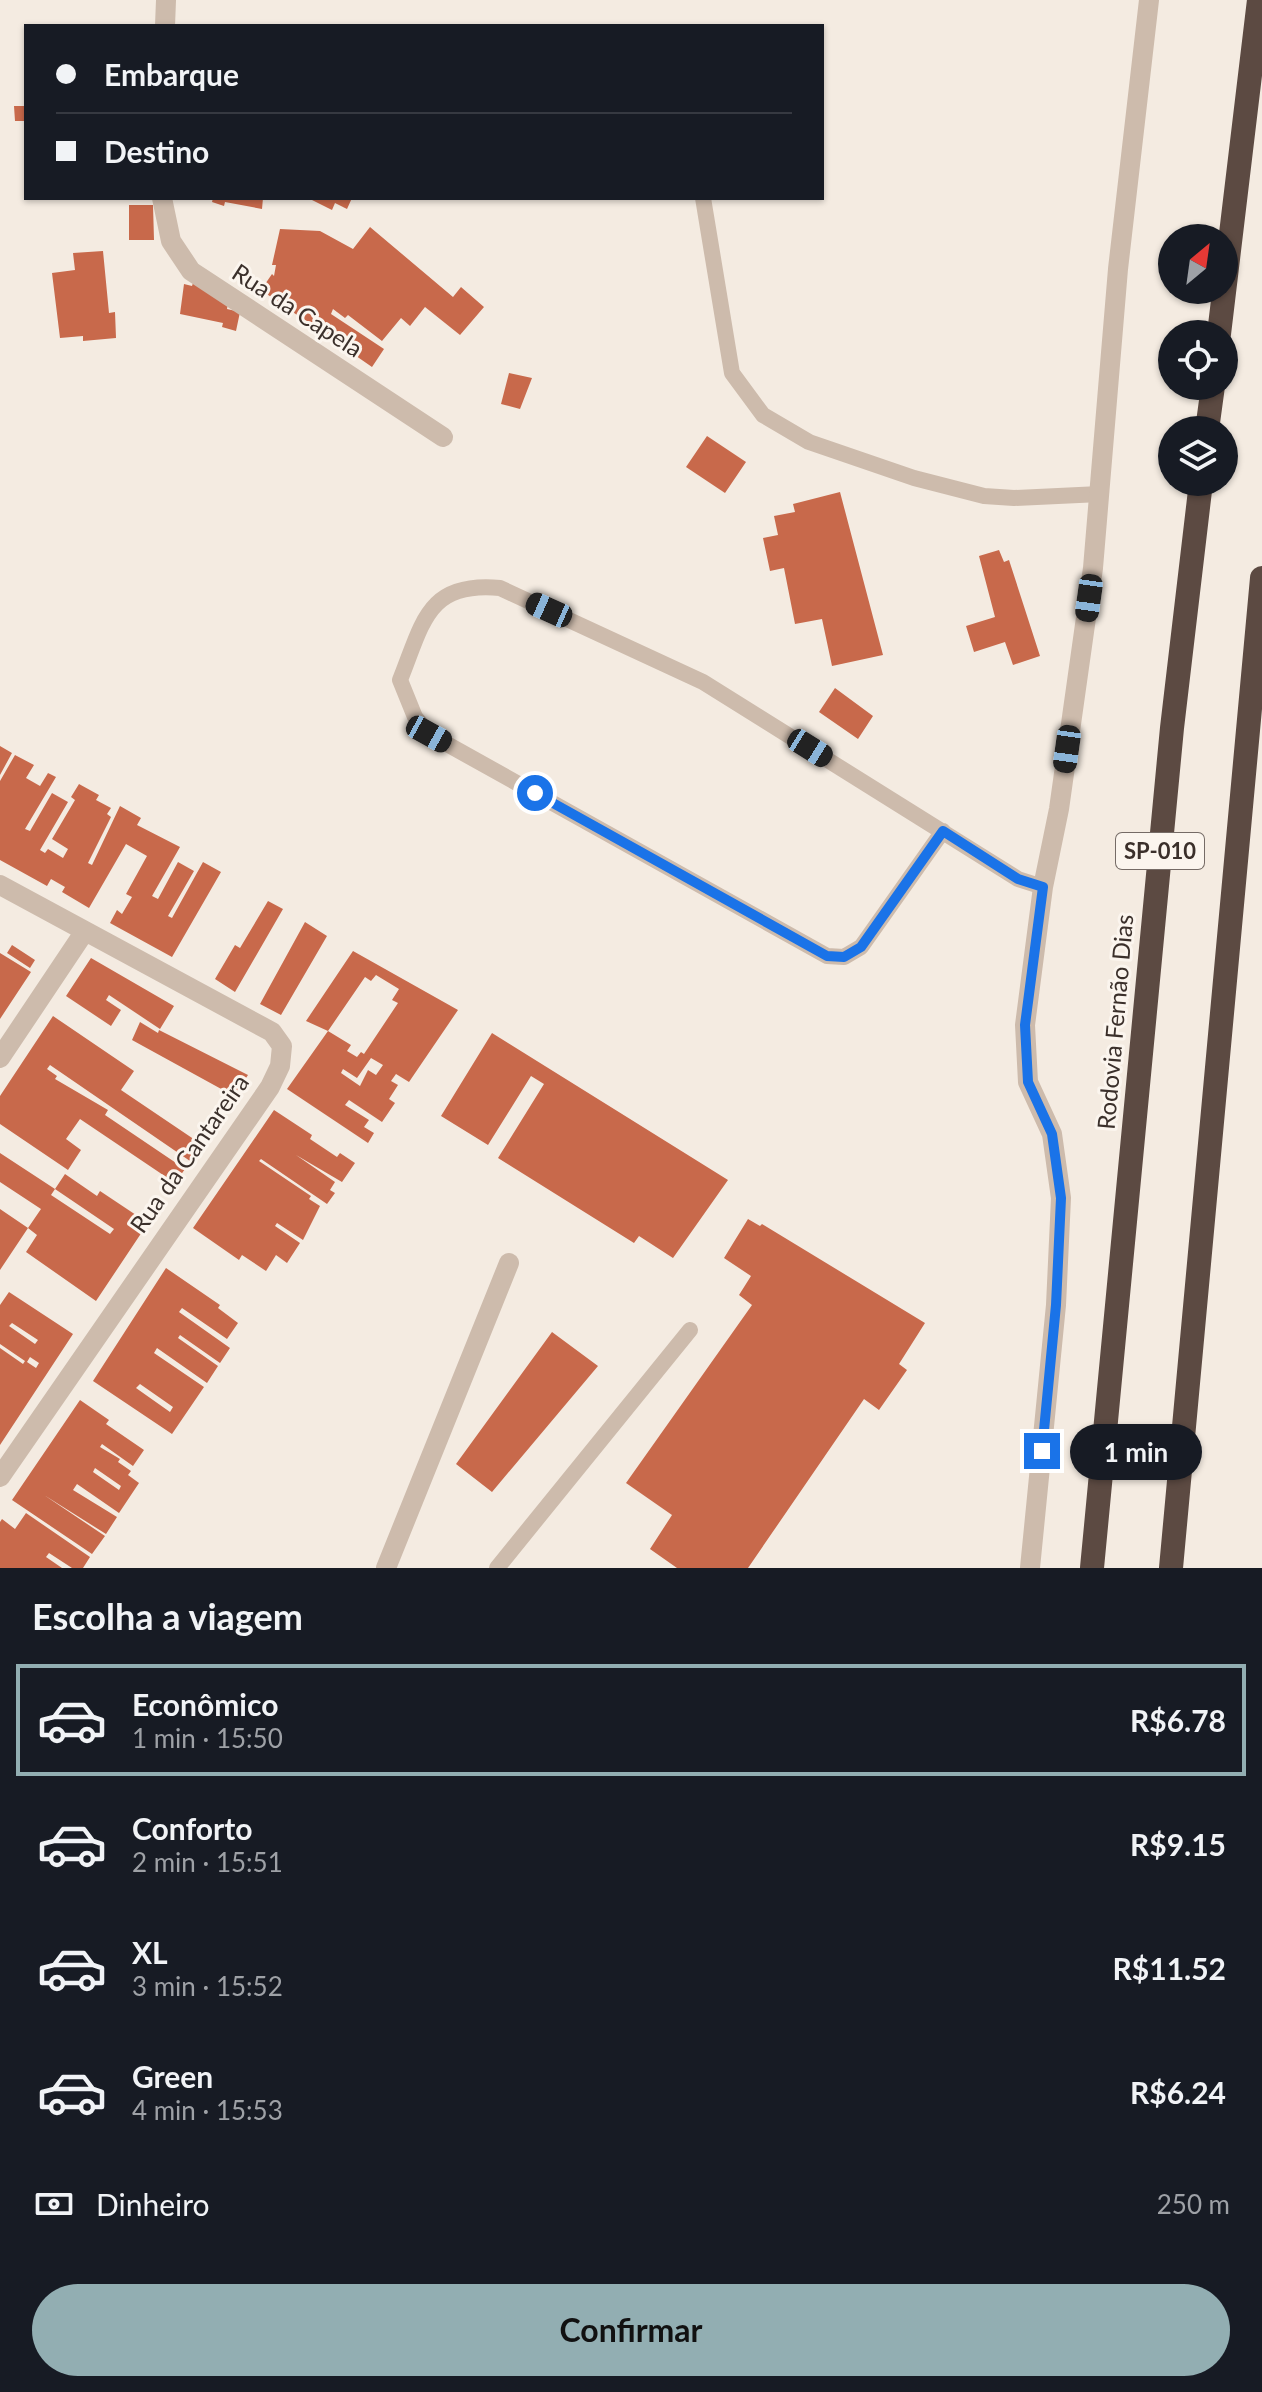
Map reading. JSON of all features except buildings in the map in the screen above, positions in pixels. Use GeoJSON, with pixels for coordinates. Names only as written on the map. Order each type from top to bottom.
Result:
{"type":"FeatureCollection","features":[{"type":"Feature","properties":{"kind":"highway"},"geometry":{"type":"LineString","coordinates":[[1221,320],[1259,0]]}},
{"type":"Feature","properties":{"kind":"highway","name":"Rodovia Fernão Dias"},"geometry":{"type":"LineString","coordinates":[[1092,1568],[1172,728],[1199,496]]}},
{"type":"Feature","properties":{"kind":"highway","name":"SP-010"},"geometry":{"type":"LineString","coordinates":[[1171,1568],[1262,578]]}},
{"type":"Feature","properties":{"kind":"street"},"geometry":{"type":"LineString","coordinates":[[165,24],[166,0]]}},
{"type":"Feature","properties":{"kind":"street"},"geometry":{"type":"LineString","coordinates":[[1030,1568],[1056,1305],[1061,1198],[1052,1134],[1028,1082],[1025,1025],[1043,887],[1063,779],[1093,568],[1118,269],[1149,0]]}},
{"type":"Feature","properties":{"kind":"street","name":"Rua da Capela"},"geometry":{"type":"LineString","coordinates":[[162,200],[171,241],[191,271],[443,437]]}},
{"type":"Feature","properties":{"kind":"street","name":"Rua da Cantareira"},"geometry":{"type":"LineString","coordinates":[[0,885],[272,1032],[282,1046],[280,1066],[270,1087],[0,1477]]}},
{"type":"Feature","properties":{"kind":"street"},"geometry":{"type":"LineString","coordinates":[[0,1058],[85,931]]}},
{"type":"Feature","properties":{"kind":"street"},"geometry":{"type":"LineString","coordinates":[[386,1568],[509,1263]]}},
{"type":"Feature","properties":{"kind":"lane"},"geometry":{"type":"LineString","coordinates":[[703,200],[732,373],[763,415],[809,442],[914,478],[984,496],[1014,498],[1100,494]]}},
{"type":"Feature","properties":{"kind":"lane"},"geometry":{"type":"LineString","coordinates":[[943,831],[861,947],[844,957],[827,956],[429,734],[409,706],[400,680],[427,613],[442,596],[475,586],[500,588],[703,682],[943,831],[1018,879],[1043,887]]}},
{"type":"Feature","properties":{"kind":"lane"},"geometry":{"type":"LineString","coordinates":[[497,1568],[690,1330]]}},
{"type":"Feature","properties":{"kind":"route"},"geometry":{"type":"LineString","coordinates":[[535,793],[827,956],[844,957],[861,947],[943,831],[1018,879],[1043,887],[1025,1025],[1028,1082],[1052,1134],[1061,1198],[1056,1305],[1042,1451]]}}]}
